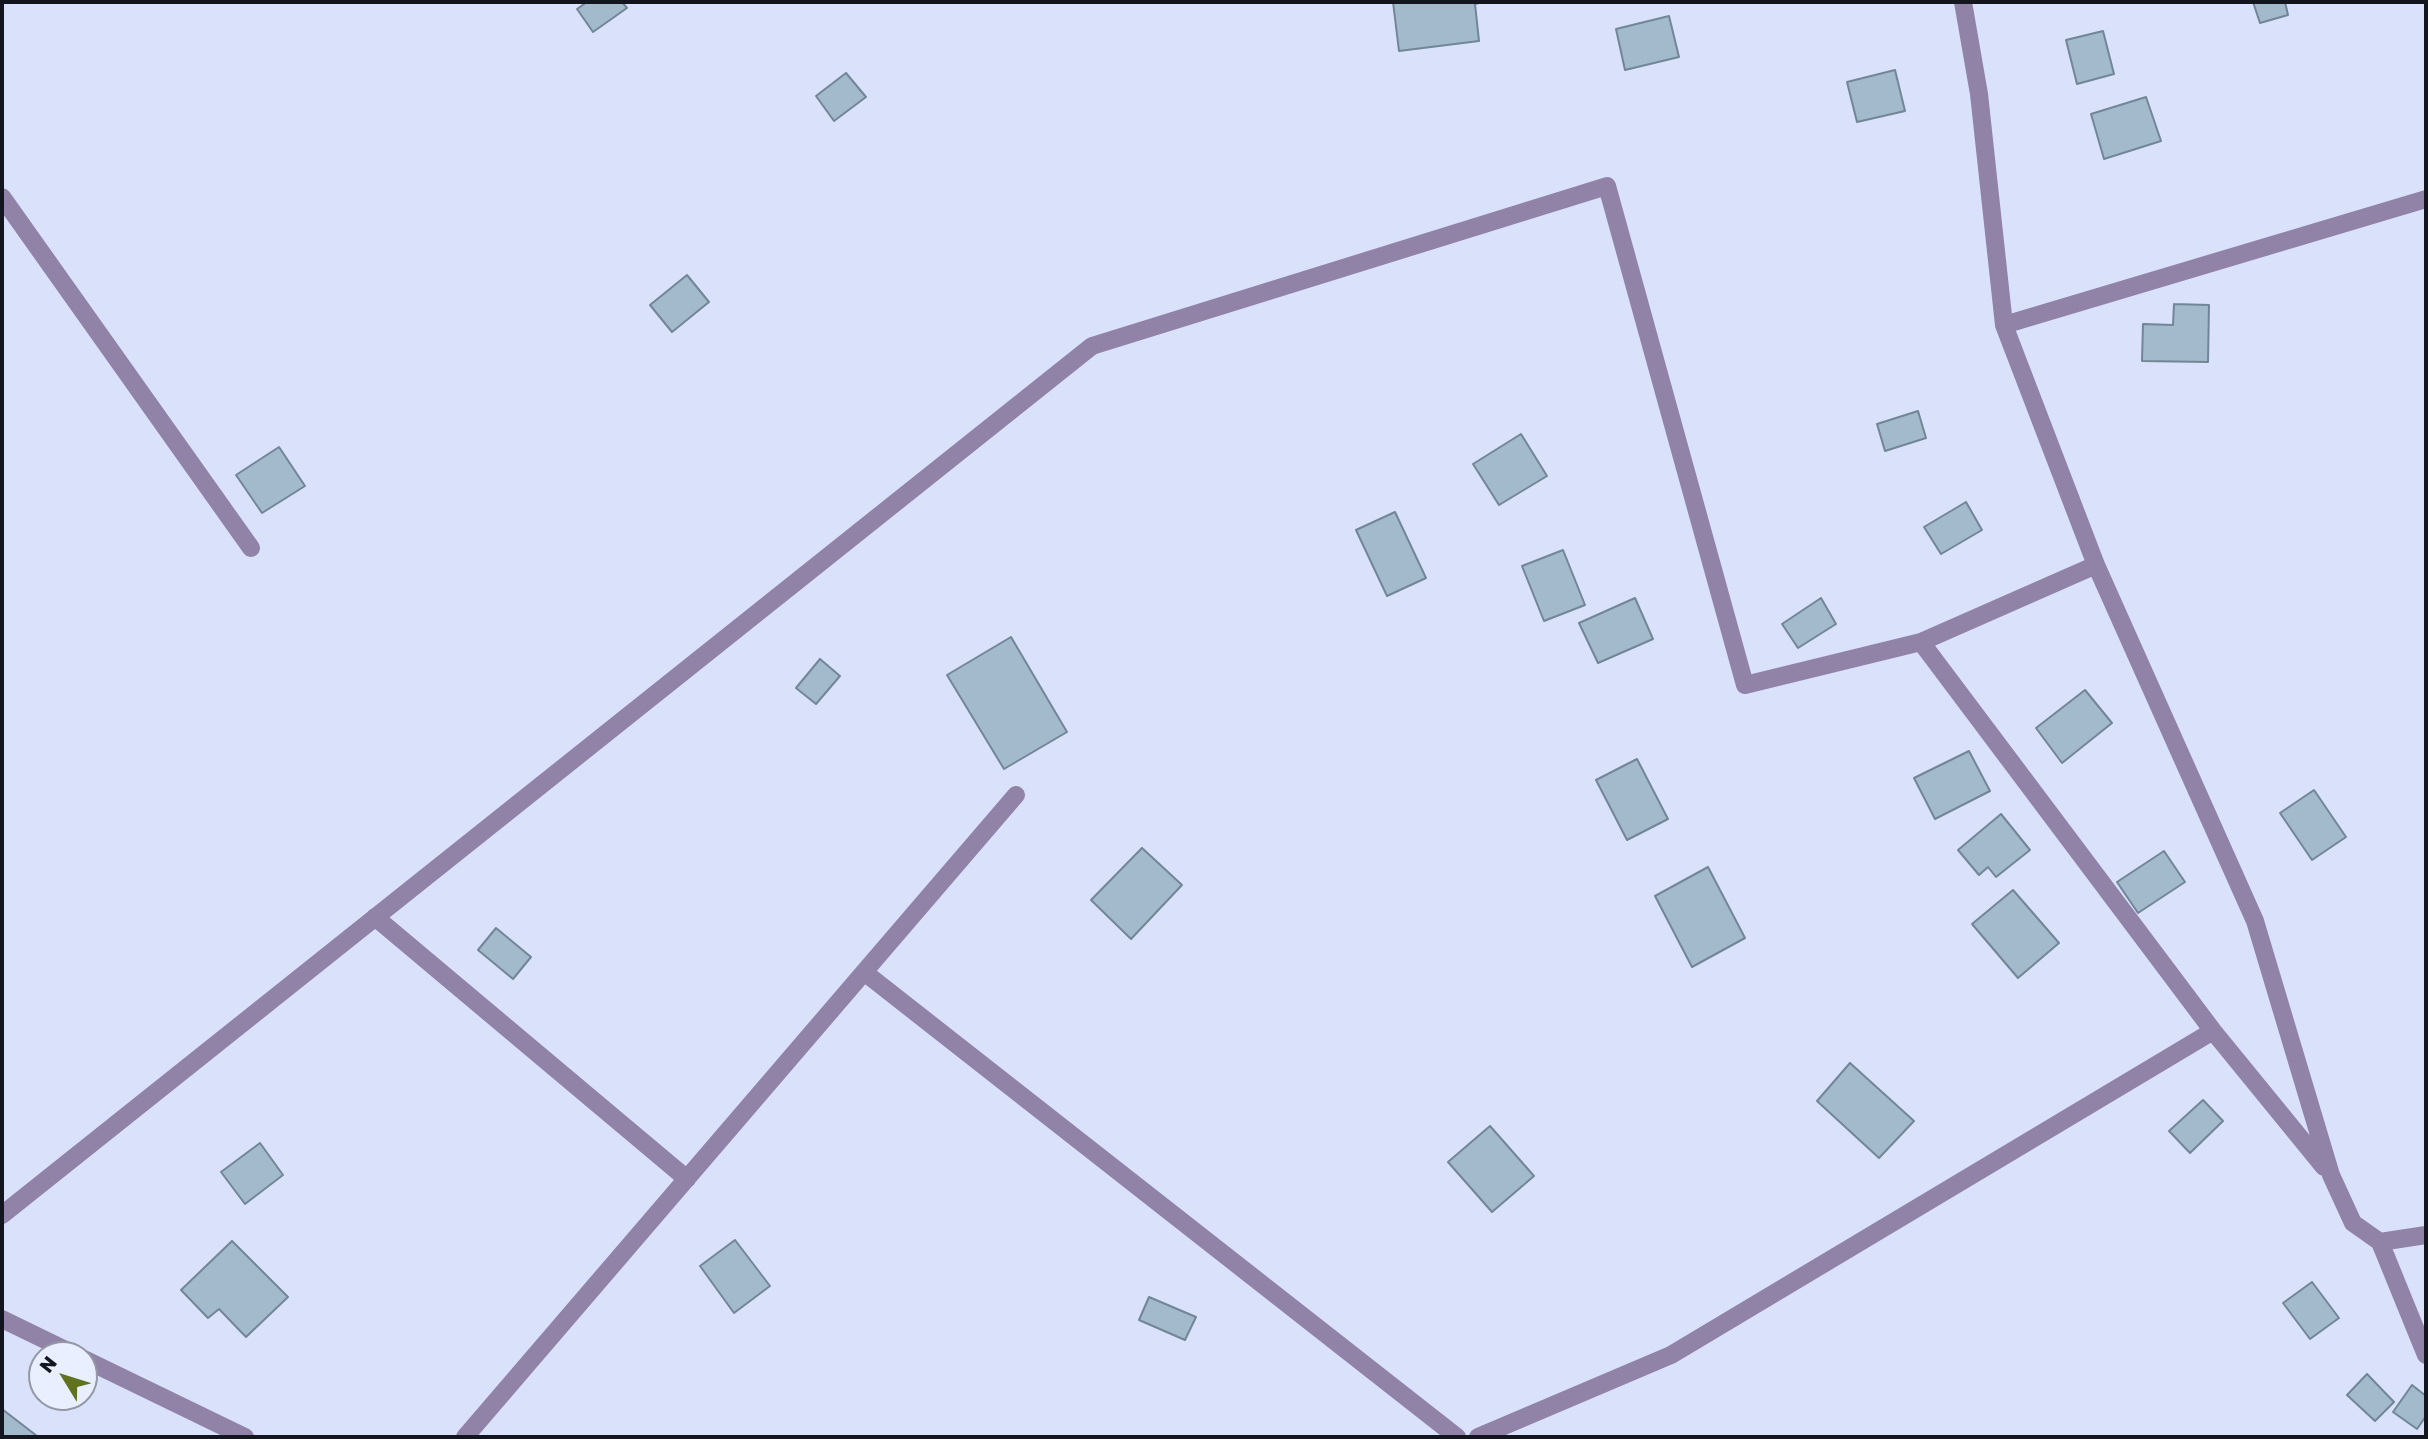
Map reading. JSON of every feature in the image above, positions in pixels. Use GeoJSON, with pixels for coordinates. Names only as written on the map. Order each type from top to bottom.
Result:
{"type":"FeatureCollection","features":[{"type":"Feature","properties":{"kind":"street"},"geometry":{"type":"LineString","coordinates":[[1963,2],[1979,94],[2004,325],[2096,565],[2255,921],[2331,1175],[2353,1223],[2380,1242],[2426,1355]]}},
{"type":"Feature","properties":{"kind":"street"},"geometry":{"type":"LineString","coordinates":[[2,1215],[1092,345],[1607,186],[1745,685],[1921,642],[2096,565]]}},
{"type":"Feature","properties":{"kind":"street"},"geometry":{"type":"LineString","coordinates":[[2004,325],[2426,199]]}},
{"type":"Feature","properties":{"kind":"street"},"geometry":{"type":"LineString","coordinates":[[3,204],[251,548]]}},
{"type":"Feature","properties":{"kind":"street"},"geometry":{"type":"LineString","coordinates":[[1921,642],[2213,1031],[2331,1175]]}},
{"type":"Feature","properties":{"kind":"street"},"geometry":{"type":"LineString","coordinates":[[465,1437],[1016,796]]}},
{"type":"Feature","properties":{"kind":"street"},"geometry":{"type":"LineString","coordinates":[[375,917],[687,1179]]}},
{"type":"Feature","properties":{"kind":"street"},"geometry":{"type":"LineString","coordinates":[[864,972],[1457,1437]]}},
{"type":"Feature","properties":{"kind":"street"},"geometry":{"type":"LineString","coordinates":[[1478,1437],[1671,1355],[2213,1031]]}},
{"type":"Feature","properties":{"kind":"street"},"geometry":{"type":"LineString","coordinates":[[2380,1242],[2426,1235]]}},
{"type":"Feature","properties":{"kind":"street"},"geometry":{"type":"LineString","coordinates":[[2,1319],[47,1341]]}},
{"type":"Feature","properties":{"kind":"street"},"geometry":{"type":"LineString","coordinates":[[98,1366],[245,1437]]}},
{"type":"Feature","properties":{"kind":"building"},"geometry":{"type":"Polygon","coordinates":[[[587,2],[622,2],[627,8],[593,32],[577,9],[587,2]]]}},
{"type":"Feature","properties":{"kind":"building"},"geometry":{"type":"Polygon","coordinates":[[[1393,2],[1483,2],[1475,4],[1479,41],[1399,51],[1393,2]]]}},
{"type":"Feature","properties":{"kind":"building"},"geometry":{"type":"Polygon","coordinates":[[[2253,2],[2285,2],[2288,15],[2260,23],[2253,2]]]}},
{"type":"Feature","properties":{"kind":"building"},"geometry":{"type":"Polygon","coordinates":[[[1669,16],[1679,57],[1625,70],[1616,29],[1669,16]]]}},
{"type":"Feature","properties":{"kind":"building"},"geometry":{"type":"Polygon","coordinates":[[[2103,31],[2114,74],[2077,84],[2066,40],[2103,31]]]}},
{"type":"Feature","properties":{"kind":"building"},"geometry":{"type":"Polygon","coordinates":[[[1895,70],[1905,111],[1857,122],[1847,82],[1895,70]]]}},
{"type":"Feature","properties":{"kind":"building"},"geometry":{"type":"Polygon","coordinates":[[[846,73],[866,97],[834,121],[816,96],[846,73]]]}},
{"type":"Feature","properties":{"kind":"building"},"geometry":{"type":"Polygon","coordinates":[[[2146,97],[2161,141],[2104,159],[2091,114],[2146,97]]]}},
{"type":"Feature","properties":{"kind":"building"},"geometry":{"type":"Polygon","coordinates":[[[687,275],[709,302],[672,332],[650,305],[687,275]]]}},
{"type":"Feature","properties":{"kind":"building"},"geometry":{"type":"Polygon","coordinates":[[[2174,304],[2209,305],[2208,362],[2142,361],[2143,324],[2173,325],[2174,304]]]}},
{"type":"Feature","properties":{"kind":"building"},"geometry":{"type":"Polygon","coordinates":[[[1918,411],[1926,438],[1885,451],[1877,424],[1918,411]]]}},
{"type":"Feature","properties":{"kind":"building"},"geometry":{"type":"Polygon","coordinates":[[[1521,434],[1547,476],[1499,505],[1473,464],[1521,434]]]}},
{"type":"Feature","properties":{"kind":"building"},"geometry":{"type":"Polygon","coordinates":[[[279,447],[305,486],[262,513],[236,475],[279,447]]]}},
{"type":"Feature","properties":{"kind":"building"},"geometry":{"type":"Polygon","coordinates":[[[1966,502],[1982,530],[1941,554],[1924,527],[1966,502]]]}},
{"type":"Feature","properties":{"kind":"building"},"geometry":{"type":"Polygon","coordinates":[[[1395,512],[1426,578],[1387,596],[1356,530],[1395,512]]]}},
{"type":"Feature","properties":{"kind":"building"},"geometry":{"type":"Polygon","coordinates":[[[1563,550],[1585,605],[1544,621],[1522,566],[1563,550]]]}},
{"type":"Feature","properties":{"kind":"building"},"geometry":{"type":"Polygon","coordinates":[[[1635,598],[1653,639],[1598,663],[1579,623],[1635,598]]]}},
{"type":"Feature","properties":{"kind":"building"},"geometry":{"type":"Polygon","coordinates":[[[1821,598],[1836,624],[1798,648],[1782,624],[1821,598]]]}},
{"type":"Feature","properties":{"kind":"building"},"geometry":{"type":"Polygon","coordinates":[[[1011,637],[1067,732],[1004,769],[947,675],[1011,637]]]}},
{"type":"Feature","properties":{"kind":"building"},"geometry":{"type":"Polygon","coordinates":[[[820,659],[840,676],[816,704],[796,688],[820,659]]]}},
{"type":"Feature","properties":{"kind":"building"},"geometry":{"type":"Polygon","coordinates":[[[2085,690],[2112,723],[2062,763],[2036,728],[2085,690]]]}},
{"type":"Feature","properties":{"kind":"building"},"geometry":{"type":"Polygon","coordinates":[[[1969,751],[1990,791],[1935,819],[1914,778],[1969,751]]]}},
{"type":"Feature","properties":{"kind":"building"},"geometry":{"type":"Polygon","coordinates":[[[1637,759],[1668,819],[1627,840],[1596,780],[1637,759]]]}},
{"type":"Feature","properties":{"kind":"building"},"geometry":{"type":"Polygon","coordinates":[[[2314,790],[2346,837],[2312,860],[2280,813],[2314,790]]]}},
{"type":"Feature","properties":{"kind":"building"},"geometry":{"type":"Polygon","coordinates":[[[2001,814],[2030,850],[1996,877],[1988,867],[1979,875],[1958,850],[2001,814]]]}},
{"type":"Feature","properties":{"kind":"building"},"geometry":{"type":"Polygon","coordinates":[[[1142,848],[1182,885],[1131,939],[1091,900],[1142,848]]]}},
{"type":"Feature","properties":{"kind":"building"},"geometry":{"type":"Polygon","coordinates":[[[2164,851],[2185,882],[2138,913],[2117,882],[2164,851]]]}},
{"type":"Feature","properties":{"kind":"building"},"geometry":{"type":"Polygon","coordinates":[[[1708,867],[1745,938],[1692,967],[1655,896],[1708,867]]]}},
{"type":"Feature","properties":{"kind":"building"},"geometry":{"type":"Polygon","coordinates":[[[2013,890],[2059,943],[2018,978],[1972,924],[2013,890]]]}},
{"type":"Feature","properties":{"kind":"building"},"geometry":{"type":"Polygon","coordinates":[[[496,928],[531,957],[513,979],[478,950],[496,928]]]}},
{"type":"Feature","properties":{"kind":"building"},"geometry":{"type":"Polygon","coordinates":[[[1850,1063],[1914,1121],[1879,1158],[1817,1101],[1850,1063]]]}},
{"type":"Feature","properties":{"kind":"building"},"geometry":{"type":"Polygon","coordinates":[[[2203,1100],[2223,1121],[2190,1153],[2169,1131],[2203,1100]]]}},
{"type":"Feature","properties":{"kind":"building"},"geometry":{"type":"Polygon","coordinates":[[[1490,1126],[1534,1176],[1492,1212],[1448,1162],[1490,1126]]]}},
{"type":"Feature","properties":{"kind":"building"},"geometry":{"type":"Polygon","coordinates":[[[260,1143],[283,1175],[245,1204],[221,1172],[260,1143]]]}},
{"type":"Feature","properties":{"kind":"building"},"geometry":{"type":"Polygon","coordinates":[[[735,1240],[770,1286],[734,1313],[700,1266],[735,1240]]]}},
{"type":"Feature","properties":{"kind":"building"},"geometry":{"type":"Polygon","coordinates":[[[232,1241],[288,1297],[246,1337],[219,1309],[208,1318],[181,1290],[232,1241]]]}},
{"type":"Feature","properties":{"kind":"building"},"geometry":{"type":"Polygon","coordinates":[[[2312,1282],[2339,1318],[2310,1339],[2283,1303],[2312,1282]]]}},
{"type":"Feature","properties":{"kind":"building"},"geometry":{"type":"Polygon","coordinates":[[[1149,1297],[1196,1317],[1185,1340],[1139,1320],[1149,1297]]]}},
{"type":"Feature","properties":{"kind":"building"},"geometry":{"type":"Polygon","coordinates":[[[2367,1374],[2394,1402],[2375,1421],[2347,1395],[2367,1374]]]}},
{"type":"Feature","properties":{"kind":"building"},"geometry":{"type":"Polygon","coordinates":[[[2412,1385],[2426,1396],[2426,1416],[2417,1429],[2393,1412],[2412,1385]]]}},
{"type":"Feature","properties":{"kind":"building"},"geometry":{"type":"Polygon","coordinates":[[[2,1409],[37,1436],[2,1437],[2,1409]]]}}]}
